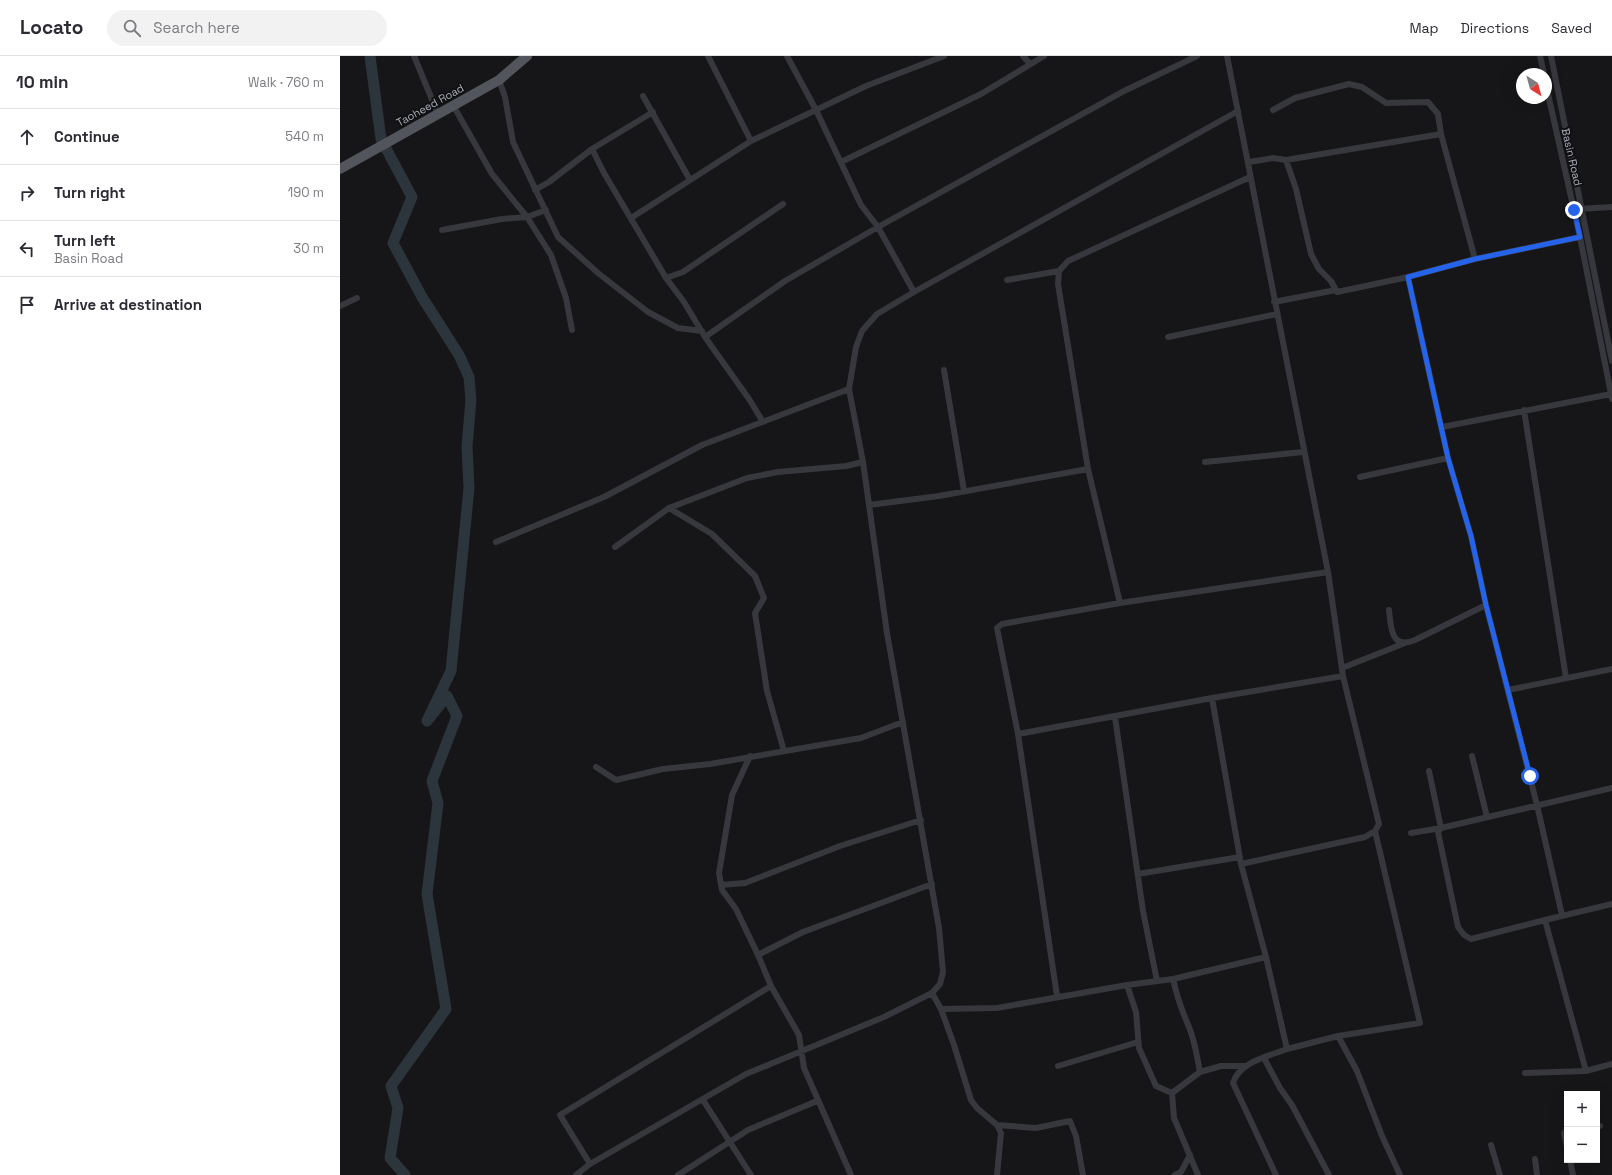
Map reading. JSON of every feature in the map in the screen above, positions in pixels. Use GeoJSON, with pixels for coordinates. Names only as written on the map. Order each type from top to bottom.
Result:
{"type":"FeatureCollection","features":[{"type":"Feature","properties":{"kind":"main road","name":"Taoheed Road"},"geometry":{"type":"LineString","coordinates":[[340,168],[499,80],[527,56]]}},
{"type":"Feature","properties":{"kind":"street"},"geometry":{"type":"LineString","coordinates":[[414,56],[438,114]]}},
{"type":"Feature","properties":{"kind":"street"},"geometry":{"type":"LineString","coordinates":[[708,56],[751,141]]}},
{"type":"Feature","properties":{"kind":"street"},"geometry":{"type":"LineString","coordinates":[[787,56],[816,110],[861,205],[878,227],[914,292]]}},
{"type":"Feature","properties":{"kind":"street"},"geometry":{"type":"LineString","coordinates":[[631,218],[751,141],[866,86],[944,56]]}},
{"type":"Feature","properties":{"kind":"street"},"geometry":{"type":"LineString","coordinates":[[1024,56],[1030,64]]}},
{"type":"Feature","properties":{"kind":"street"},"geometry":{"type":"LineString","coordinates":[[841,162],[981,94],[1044,56]]}},
{"type":"Feature","properties":{"kind":"street"},"geometry":{"type":"LineString","coordinates":[[499,80],[505,97],[513,142],[535,190],[561,240],[598,273],[648,312],[678,328],[703,334],[785,281],[878,227],[1122,92],[1197,56]]}},
{"type":"Feature","properties":{"kind":"street"},"geometry":{"type":"LineString","coordinates":[[1227,56],[1249,162],[1250,177],[1303,452],[1328,572],[1343,676],[1379,824],[1375,831],[1365,837],[1241,864]]}},
{"type":"Feature","properties":{"kind":"street"},"geometry":{"type":"LineString","coordinates":[[1540,56],[1543,68]]}},
{"type":"Feature","properties":{"kind":"street","name":"Basin Road"},"geometry":{"type":"LineString","coordinates":[[1551,56],[1577,209],[1580,237],[1607,340],[1612,396]]}},
{"type":"Feature","properties":{"kind":"street"},"geometry":{"type":"LineString","coordinates":[[1273,110],[1295,98],[1349,84],[1362,87],[1386,103],[1428,102],[1434,107],[1438,114],[1441,134],[1475,259]]}},
{"type":"Feature","properties":{"kind":"street"},"geometry":{"type":"LineString","coordinates":[[643,96],[690,180]]}},
{"type":"Feature","properties":{"kind":"street","name":"Basin Road"},"geometry":{"type":"LineString","coordinates":[[1551,104],[1612,361]]}},
{"type":"Feature","properties":{"kind":"street"},"geometry":{"type":"LineString","coordinates":[[453,106],[492,174],[526,217],[551,255],[566,298],[572,330]]}},
{"type":"Feature","properties":{"kind":"street"},"geometry":{"type":"LineString","coordinates":[[576,1175],[590,1164],[746,1074],[884,1017],[932,993],[940,984],[943,972],[939,928],[887,633],[863,462],[849,389],[856,347],[862,331],[877,314],[1238,111]]}},
{"type":"Feature","properties":{"kind":"street"},"geometry":{"type":"LineString","coordinates":[[535,190],[549,182],[592,149],[653,112]]}},
{"type":"Feature","properties":{"kind":"street"},"geometry":{"type":"LineString","coordinates":[[1249,162],[1273,158],[1286,160],[1441,134]]}},
{"type":"Feature","properties":{"kind":"street"},"geometry":{"type":"LineString","coordinates":[[592,149],[604,173],[666,278],[684,302],[703,334],[749,399],[763,422]]}},
{"type":"Feature","properties":{"kind":"street"},"geometry":{"type":"LineString","coordinates":[[1286,160],[1296,189],[1311,254],[1319,269],[1331,281],[1336,290]]}},
{"type":"Feature","properties":{"kind":"street"},"geometry":{"type":"LineString","coordinates":[[1120,603],[1088,469],[1058,284],[1060,271],[1068,262],[1250,177]]}},
{"type":"Feature","properties":{"kind":"street"},"geometry":{"type":"LineString","coordinates":[[666,278],[683,272],[783,204]]}},
{"type":"Feature","properties":{"kind":"street"},"geometry":{"type":"LineString","coordinates":[[1577,209],[1612,207]]}},
{"type":"Feature","properties":{"kind":"street"},"geometry":{"type":"LineString","coordinates":[[442,230],[502,219],[526,217],[546,210]]}},
{"type":"Feature","properties":{"kind":"street"},"geometry":{"type":"LineString","coordinates":[[1274,302],[1336,290],[1343,291],[1408,277],[1475,259],[1580,237]]}},
{"type":"Feature","properties":{"kind":"street"},"geometry":{"type":"LineString","coordinates":[[1007,280],[1060,271]]}},
{"type":"Feature","properties":{"kind":"street"},"geometry":{"type":"LineString","coordinates":[[1408,277],[1448,458],[1471,536],[1486,605],[1537,805],[1562,916]]}},
{"type":"Feature","properties":{"kind":"street"},"geometry":{"type":"LineString","coordinates":[[340,306],[357,298]]}},
{"type":"Feature","properties":{"kind":"street"},"geometry":{"type":"LineString","coordinates":[[1168,337],[1277,314]]}},
{"type":"Feature","properties":{"kind":"street"},"geometry":{"type":"LineString","coordinates":[[944,370],[964,491]]}},
{"type":"Feature","properties":{"kind":"street"},"geometry":{"type":"LineString","coordinates":[[496,542],[604,497],[702,445],[849,389]]}},
{"type":"Feature","properties":{"kind":"street"},"geometry":{"type":"LineString","coordinates":[[1442,427],[1524,410],[1612,396]]}},
{"type":"Feature","properties":{"kind":"street"},"geometry":{"type":"LineString","coordinates":[[1524,410],[1566,678]]}},
{"type":"Feature","properties":{"kind":"street"},"geometry":{"type":"LineString","coordinates":[[1205,462],[1303,452]]}},
{"type":"Feature","properties":{"kind":"street"},"geometry":{"type":"LineString","coordinates":[[1360,477],[1448,458]]}},
{"type":"Feature","properties":{"kind":"street"},"geometry":{"type":"LineString","coordinates":[[615,547],[669,508],[747,478],[778,472],[846,466],[863,462]]}},
{"type":"Feature","properties":{"kind":"street"},"geometry":{"type":"LineString","coordinates":[[869,505],[964,491],[1088,469]]}},
{"type":"Feature","properties":{"kind":"street"},"geometry":{"type":"LineString","coordinates":[[669,508],[712,534],[755,576],[764,598],[755,612],[767,691],[784,751]]}},
{"type":"Feature","properties":{"kind":"street"},"geometry":{"type":"LineString","coordinates":[[1057,996],[1018,734],[997,628],[1002,624],[1120,603],[1328,572]]}},
{"type":"Feature","properties":{"kind":"street"},"geometry":{"type":"LineString","coordinates":[[1342,668],[1415,640],[1486,605]]}},
{"type":"Feature","properties":{"kind":"street"},"geometry":{"type":"LineString","coordinates":[[1388,610],[1392,634],[1400,642],[1405,643]]}},
{"type":"Feature","properties":{"kind":"street"},"geometry":{"type":"LineString","coordinates":[[1508,690],[1612,669]]}},
{"type":"Feature","properties":{"kind":"street"},"geometry":{"type":"LineString","coordinates":[[1018,734],[1212,698],[1343,676]]}},
{"type":"Feature","properties":{"kind":"street"},"geometry":{"type":"LineString","coordinates":[[1212,698],[1241,864],[1266,957],[1287,1049]]}},
{"type":"Feature","properties":{"kind":"street"},"geometry":{"type":"LineString","coordinates":[[1115,717],[1138,874],[1157,981]]}},
{"type":"Feature","properties":{"kind":"street"},"geometry":{"type":"LineString","coordinates":[[596,767],[616,780],[663,769],[710,764],[861,738],[903,722]]}},
{"type":"Feature","properties":{"kind":"street"},"geometry":{"type":"LineString","coordinates":[[750,756],[732,795],[719,873],[722,890],[736,909],[758,954],[771,986],[799,1036],[804,1068],[817,1102],[851,1175]]}},
{"type":"Feature","properties":{"kind":"street"},"geometry":{"type":"LineString","coordinates":[[1472,756],[1487,817]]}},
{"type":"Feature","properties":{"kind":"street"},"geometry":{"type":"LineString","coordinates":[[1429,771],[1441,828],[1438,832],[1458,927],[1467,938],[1471,939],[1612,904]]}},
{"type":"Feature","properties":{"kind":"street"},"geometry":{"type":"LineString","coordinates":[[1410,833],[1441,828],[1612,788]]}},
{"type":"Feature","properties":{"kind":"street"},"geometry":{"type":"LineString","coordinates":[[721,885],[745,883],[840,846],[921,820]]}},
{"type":"Feature","properties":{"kind":"street"},"geometry":{"type":"LineString","coordinates":[[1276,1175],[1233,1083],[1238,1072],[1246,1066],[1287,1049],[1338,1036],[1420,1023],[1375,831]]}},
{"type":"Feature","properties":{"kind":"street"},"geometry":{"type":"LineString","coordinates":[[1138,874],[1240,856]]}},
{"type":"Feature","properties":{"kind":"street"},"geometry":{"type":"LineString","coordinates":[[758,954],[802,932],[932,884]]}},
{"type":"Feature","properties":{"kind":"street"},"geometry":{"type":"LineString","coordinates":[[1545,920],[1586,1071]]}},
{"type":"Feature","properties":{"kind":"street"},"geometry":{"type":"LineString","coordinates":[[941,1009],[997,1008],[1057,996],[1173,979],[1266,957]]}},
{"type":"Feature","properties":{"kind":"street"},"geometry":{"type":"LineString","coordinates":[[1173,979],[1178,1002],[1189,1027],[1200,1072]]}},
{"type":"Feature","properties":{"kind":"street"},"geometry":{"type":"LineString","coordinates":[[1127,985],[1136,1012],[1139,1048],[1156,1086],[1172,1093]]}},
{"type":"Feature","properties":{"kind":"street"},"geometry":{"type":"LineString","coordinates":[[590,1164],[560,1115],[771,986]]}},
{"type":"Feature","properties":{"kind":"street"},"geometry":{"type":"LineString","coordinates":[[932,993],[941,1009],[971,1100],[977,1108],[997,1125],[1001,1132],[1002,1141],[997,1175]]}},
{"type":"Feature","properties":{"kind":"street"},"geometry":{"type":"LineString","coordinates":[[1338,1036],[1357,1071],[1382,1136],[1400,1175]]}},
{"type":"Feature","properties":{"kind":"street"},"geometry":{"type":"LineString","coordinates":[[1058,1066],[1138,1042]]}},
{"type":"Feature","properties":{"kind":"street"},"geometry":{"type":"LineString","coordinates":[[1264,1058],[1272,1074],[1292,1105],[1329,1175]]}},
{"type":"Feature","properties":{"kind":"street"},"geometry":{"type":"LineString","coordinates":[[1524,1073],[1586,1071],[1612,1064]]}},
{"type":"Feature","properties":{"kind":"street"},"geometry":{"type":"LineString","coordinates":[[1172,1093],[1200,1072],[1221,1066],[1246,1066]]}},
{"type":"Feature","properties":{"kind":"street"},"geometry":{"type":"LineString","coordinates":[[1172,1093],[1174,1118],[1198,1175]]}},
{"type":"Feature","properties":{"kind":"street"},"geometry":{"type":"LineString","coordinates":[[703,1100],[751,1175]]}},
{"type":"Feature","properties":{"kind":"street"},"geometry":{"type":"LineString","coordinates":[[678,1175],[730,1140],[748,1130],[817,1102]]}},
{"type":"Feature","properties":{"kind":"street"},"geometry":{"type":"LineString","coordinates":[[997,1125],[1036,1128],[1070,1121],[1076,1136],[1083,1175]]}},
{"type":"Feature","properties":{"kind":"street"},"geometry":{"type":"LineString","coordinates":[[1491,1145],[1500,1175]]}},
{"type":"Feature","properties":{"kind":"street"},"geometry":{"type":"LineString","coordinates":[[1175,1175],[1181,1172],[1190,1155]]}},
{"type":"Feature","properties":{"kind":"street"},"geometry":{"type":"LineString","coordinates":[[1535,1159],[1538,1175]]}},
{"type":"Feature","properties":{"kind":"street"},"geometry":{"type":"LineString","coordinates":[[1571,1163],[1573,1175]]}},
{"type":"Feature","properties":{"kind":"waterway"},"geometry":{"type":"LineString","coordinates":[[370,56],[381,139],[412,197],[393,243],[422,297],[459,355],[469,377],[471,400],[467,446],[469,488],[451,671],[427,721],[447,696],[457,716],[432,781],[438,803],[427,894],[446,1009],[391,1086],[398,1108],[390,1158],[405,1175]]}},
{"type":"Feature","properties":{"kind":"route"},"geometry":{"type":"LineString","coordinates":[[1530,776],[1486,605],[1471,536],[1448,458],[1408,277],[1475,259],[1580,237],[1574,210]]}}]}
